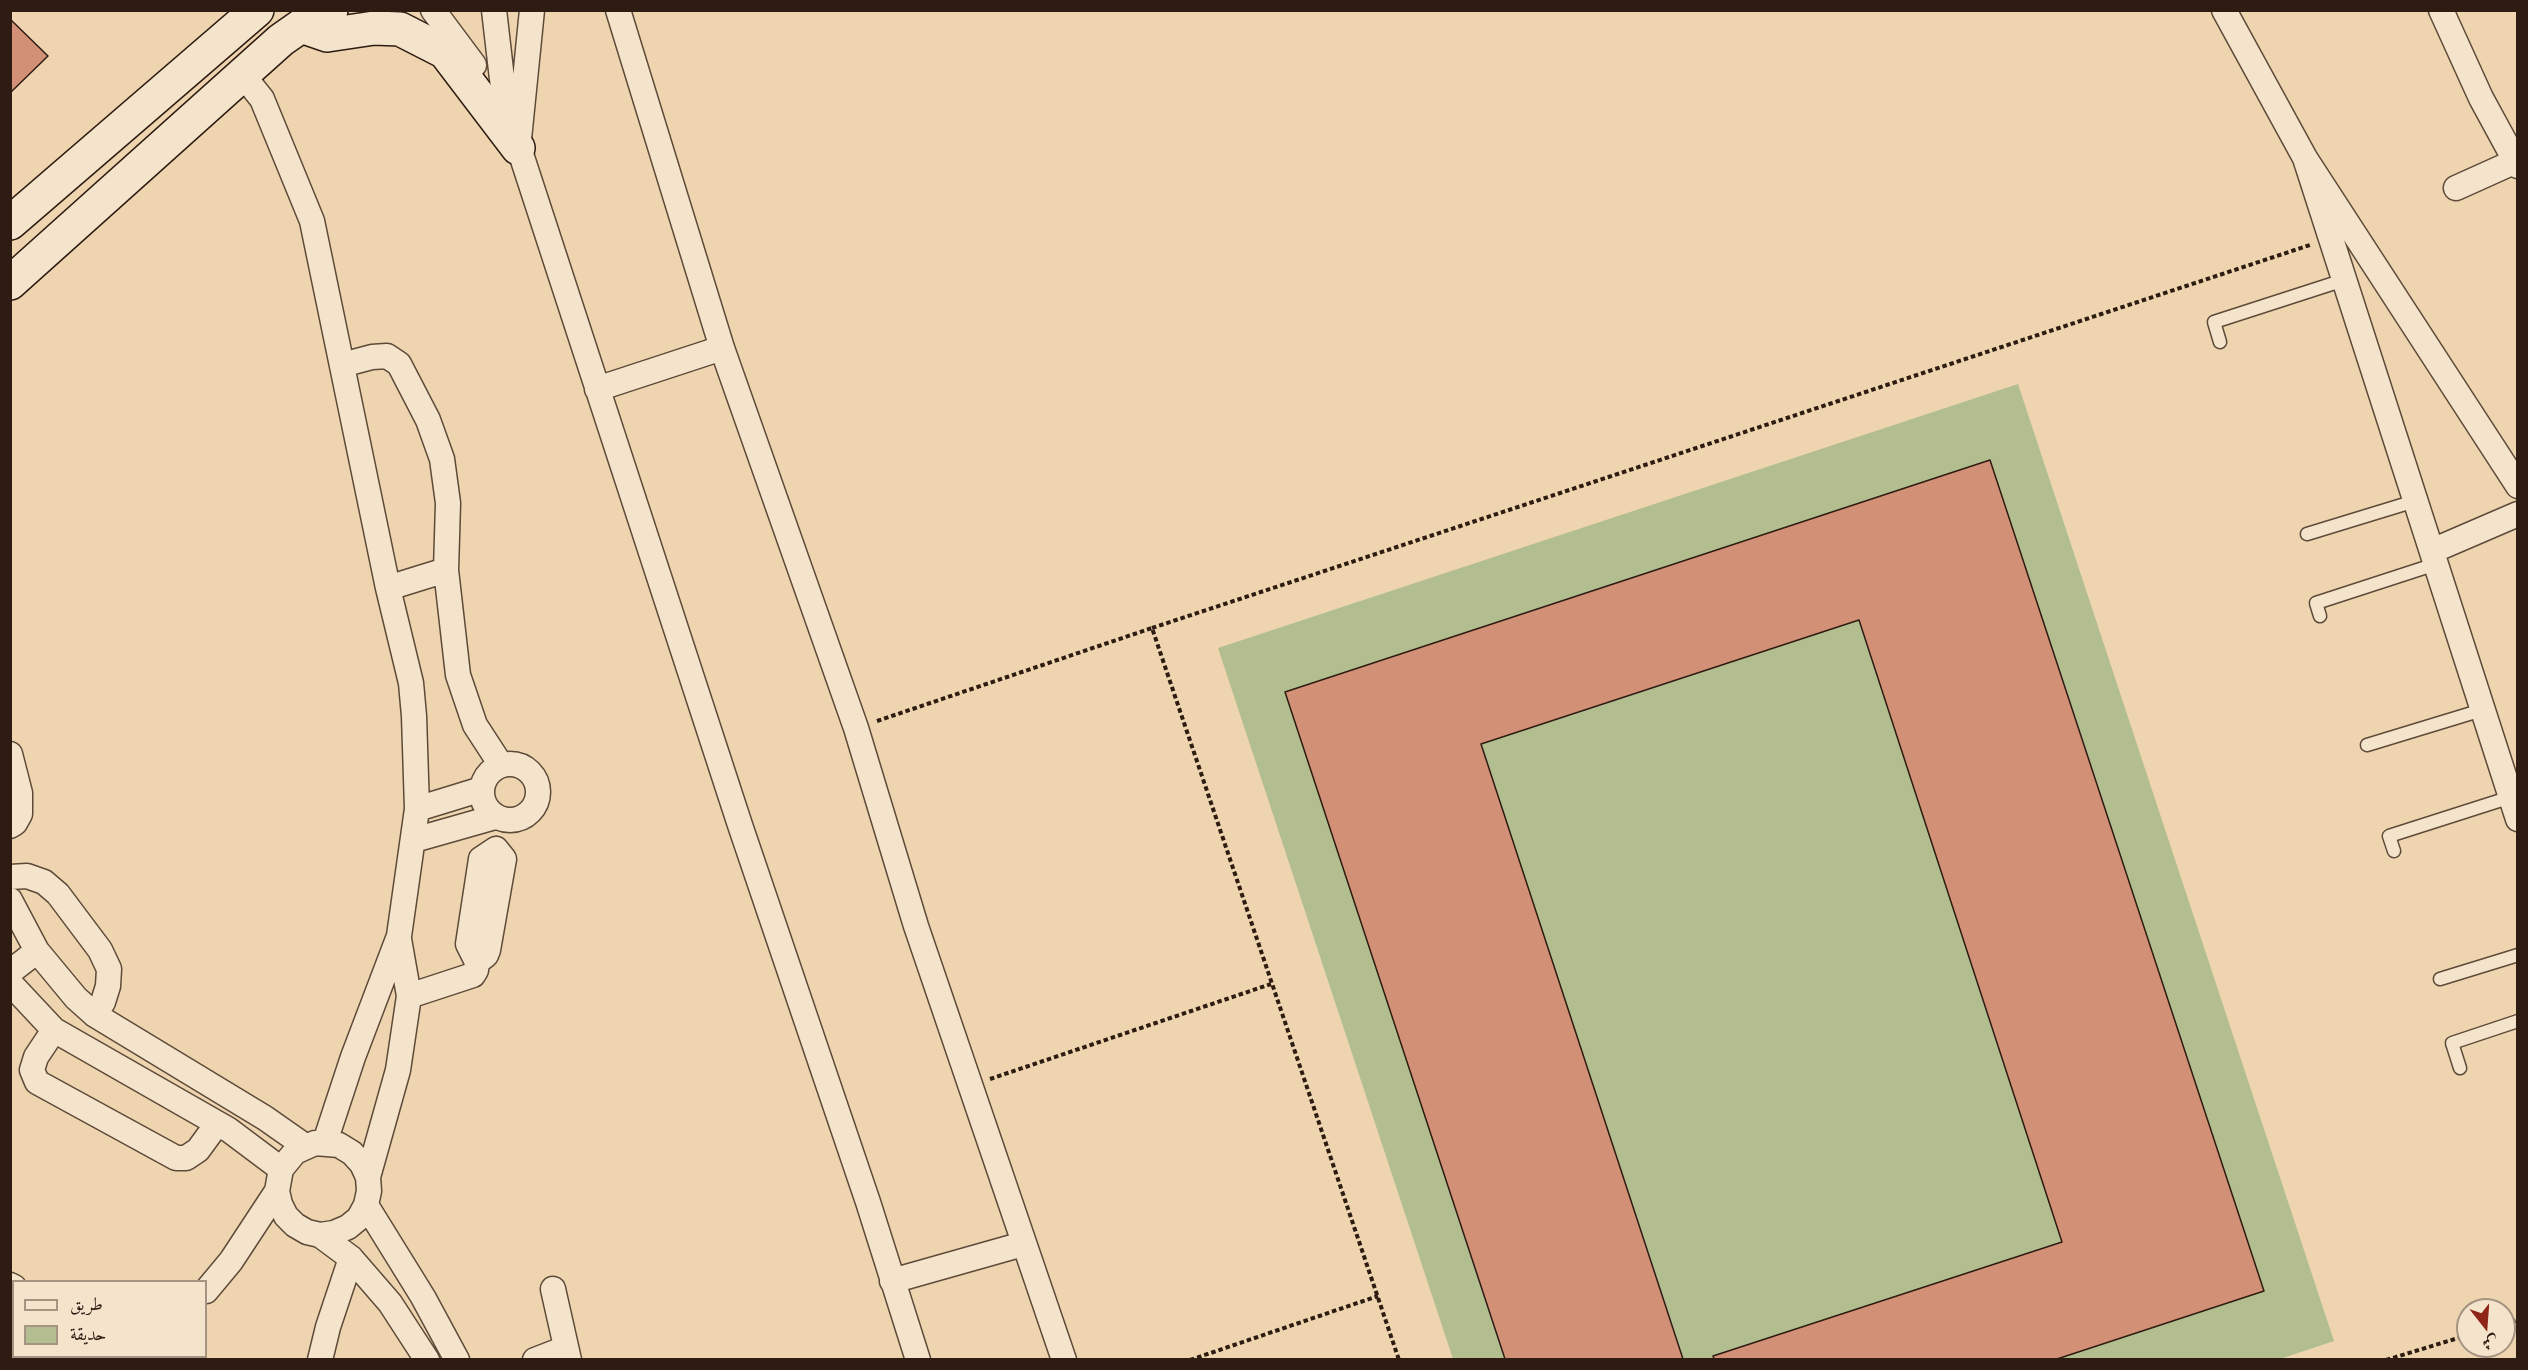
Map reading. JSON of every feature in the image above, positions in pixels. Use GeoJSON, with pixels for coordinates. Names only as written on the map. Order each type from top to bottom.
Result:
{"type":"FeatureCollection","features":[{"type":"Feature","properties":{"kind":"street"},"geometry":{"type":"LineString","coordinates":[[10,223],[257,10]]}},
{"type":"Feature","properties":{"kind":"street"},"geometry":{"type":"LineString","coordinates":[[10,283],[185,128],[242,74],[301,26],[331,10]]}},
{"type":"Feature","properties":{"kind":"street"},"geometry":{"type":"LineString","coordinates":[[433,10],[505,105]]}},
{"type":"Feature","properties":{"kind":"street"},"geometry":{"type":"LineString","coordinates":[[494,10],[505,105],[518,148],[918,1359]]}},
{"type":"Feature","properties":{"kind":"street"},"geometry":{"type":"LineString","coordinates":[[518,148],[532,10]]}},
{"type":"Feature","properties":{"kind":"street"},"geometry":{"type":"LineString","coordinates":[[618,10],[723,348],[856,728],[916,926],[1064,1359]]}},
{"type":"Feature","properties":{"kind":"street"},"geometry":{"type":"LineString","coordinates":[[2224,10],[2305,158],[2517,486]]}},
{"type":"Feature","properties":{"kind":"street"},"geometry":{"type":"LineString","coordinates":[[2441,10],[2481,98],[2517,164],[2456,188]]}},
{"type":"Feature","properties":{"kind":"street"},"geometry":{"type":"LineString","coordinates":[[301,26],[327,35],[374,28],[400,29],[445,52],[518,148]]}},
{"type":"Feature","properties":{"kind":"street"},"geometry":{"type":"LineString","coordinates":[[242,74],[262,99],[312,221],[388,588],[411,683],[414,716],[417,809],[399,936],[353,1057],[315,1144]]}},
{"type":"Feature","properties":{"kind":"street"},"geometry":{"type":"LineString","coordinates":[[2305,158],[2482,710],[2508,755],[2514,808]]}},
{"type":"Feature","properties":{"kind":"street"},"geometry":{"type":"LineString","coordinates":[[597,389],[723,348]]}},
{"type":"Feature","properties":{"kind":"street"},"geometry":{"type":"LineString","coordinates":[[342,365],[372,357],[387,356],[399,364],[428,420],[442,459],[448,503],[446,570],[458,675],[475,725],[501,765]]}},
{"type":"Feature","properties":{"kind":"street"},"geometry":{"type":"LineString","coordinates":[[2434,557],[2517,514]]}},
{"type":"Feature","properties":{"kind":"street"},"geometry":{"type":"LineString","coordinates":[[388,588],[446,570]]}},
{"type":"Feature","properties":{"kind":"street"},"geometry":{"type":"LineString","coordinates":[[10,754],[20,793],[20,814],[15,823],[10,826]]}},
{"type":"Feature","properties":{"kind":"street"},"geometry":{"type":"LineString","coordinates":[[414,840],[499,818],[519,819],[527,816],[539,796],[536,779],[524,767],[517,764],[501,765],[488,774],[482,789],[484,805],[499,818]]}},
{"type":"Feature","properties":{"kind":"street"},"geometry":{"type":"LineString","coordinates":[[417,809],[482,789]]}},
{"type":"Feature","properties":{"kind":"street"},"geometry":{"type":"LineString","coordinates":[[409,996],[472,975],[476,970],[477,962],[468,944],[481,859],[496,849],[499,818]]}},
{"type":"Feature","properties":{"kind":"street"},"geometry":{"type":"LineString","coordinates":[[10,877],[27,876],[44,882],[58,894],[100,950],[109,969],[108,986],[95,1016]]}},
{"type":"Feature","properties":{"kind":"street"},"geometry":{"type":"LineString","coordinates":[[10,900],[37,951],[76,998],[95,1016],[266,1118],[315,1144]]}},
{"type":"Feature","properties":{"kind":"street"},"geometry":{"type":"LineString","coordinates":[[320,1234],[334,1233],[348,1227],[359,1218],[366,1205],[369,1191],[368,1177],[398,1070],[409,996],[399,936]]}},
{"type":"Feature","properties":{"kind":"street"},"geometry":{"type":"LineString","coordinates":[[10,972],[37,951]]}},
{"type":"Feature","properties":{"kind":"street"},"geometry":{"type":"LineString","coordinates":[[10,983],[54,1030],[217,1124],[279,1180],[280,1204],[286,1216],[301,1228],[320,1234],[351,1258],[390,1303],[427,1359]]}},
{"type":"Feature","properties":{"kind":"street"},"geometry":{"type":"LineString","coordinates":[[54,1030],[36,1057],[32,1070],[36,1082],[176,1158],[186,1158],[198,1150],[217,1124]]}},
{"type":"Feature","properties":{"kind":"street"},"geometry":{"type":"LineString","coordinates":[[207,1290],[231,1261],[295,1152],[315,1144],[339,1145],[352,1153],[362,1164],[368,1177]]}},
{"type":"Feature","properties":{"kind":"street"},"geometry":{"type":"LineString","coordinates":[[366,1205],[423,1297],[457,1359]]}},
{"type":"Feature","properties":{"kind":"street"},"geometry":{"type":"LineString","coordinates":[[892,1281],[1023,1244]]}},
{"type":"Feature","properties":{"kind":"street"},"geometry":{"type":"LineString","coordinates":[[320,1359],[351,1258]]}},
{"type":"Feature","properties":{"kind":"street"},"geometry":{"type":"LineString","coordinates":[[535,1359],[567,1354],[552,1289]]}},
{"type":"Feature","properties":{"kind":"lane"},"geometry":{"type":"LineString","coordinates":[[2220,342],[2214,322],[2343,280]]}},
{"type":"Feature","properties":{"kind":"lane"},"geometry":{"type":"LineString","coordinates":[[2307,534],[2415,501]]}},
{"type":"Feature","properties":{"kind":"lane"},"geometry":{"type":"LineString","coordinates":[[2320,616],[2316,603],[2434,557]]}},
{"type":"Feature","properties":{"kind":"lane"},"geometry":{"type":"LineString","coordinates":[[2367,745],[2482,710]]}},
{"type":"Feature","properties":{"kind":"lane"},"geometry":{"type":"LineString","coordinates":[[2394,851],[2389,836],[2514,808]]}},
{"type":"Feature","properties":{"kind":"lane"},"geometry":{"type":"LineString","coordinates":[[2440,979],[2517,955]]}},
{"type":"Feature","properties":{"kind":"lane"},"geometry":{"type":"LineString","coordinates":[[2460,1068],[2452,1043],[2517,1021]]}},
{"type":"Feature","properties":{"kind":"path"},"geometry":{"type":"LineString","coordinates":[[856,728],[2330,238]]}},
{"type":"Feature","properties":{"kind":"path"},"geometry":{"type":"LineString","coordinates":[[1152,628],[1399,1359]]}},
{"type":"Feature","properties":{"kind":"path"},"geometry":{"type":"LineString","coordinates":[[970,1086],[1271,984]]}},
{"type":"Feature","properties":{"kind":"path"},"geometry":{"type":"LineString","coordinates":[[1190,1359],[1378,1296]]}},
{"type":"Feature","properties":{"kind":"path"},"geometry":{"type":"LineString","coordinates":[[2386,1359],[2456,1339]]}},
{"type":"Feature","properties":{"kind":"green space"},"geometry":{"type":"Polygon","coordinates":[[[2018,384],[2334,1341],[2277,1360],[1453,1359],[1218,648],[2018,384]]]}},
{"type":"Feature","properties":{"kind":"building"},"geometry":{"type":"Polygon","coordinates":[[[10,19],[48,56],[10,93],[10,19]]]}},
{"type":"Feature","properties":{"kind":"building"},"geometry":{"type":"Polygon","coordinates":[[[1990,460],[2264,1291],[2057,1359],[1714,1359],[1713,1356],[2062,1242],[1859,620],[1481,744],[1683,1359],[1505,1359],[1285,692],[1990,460]]]}}]}
